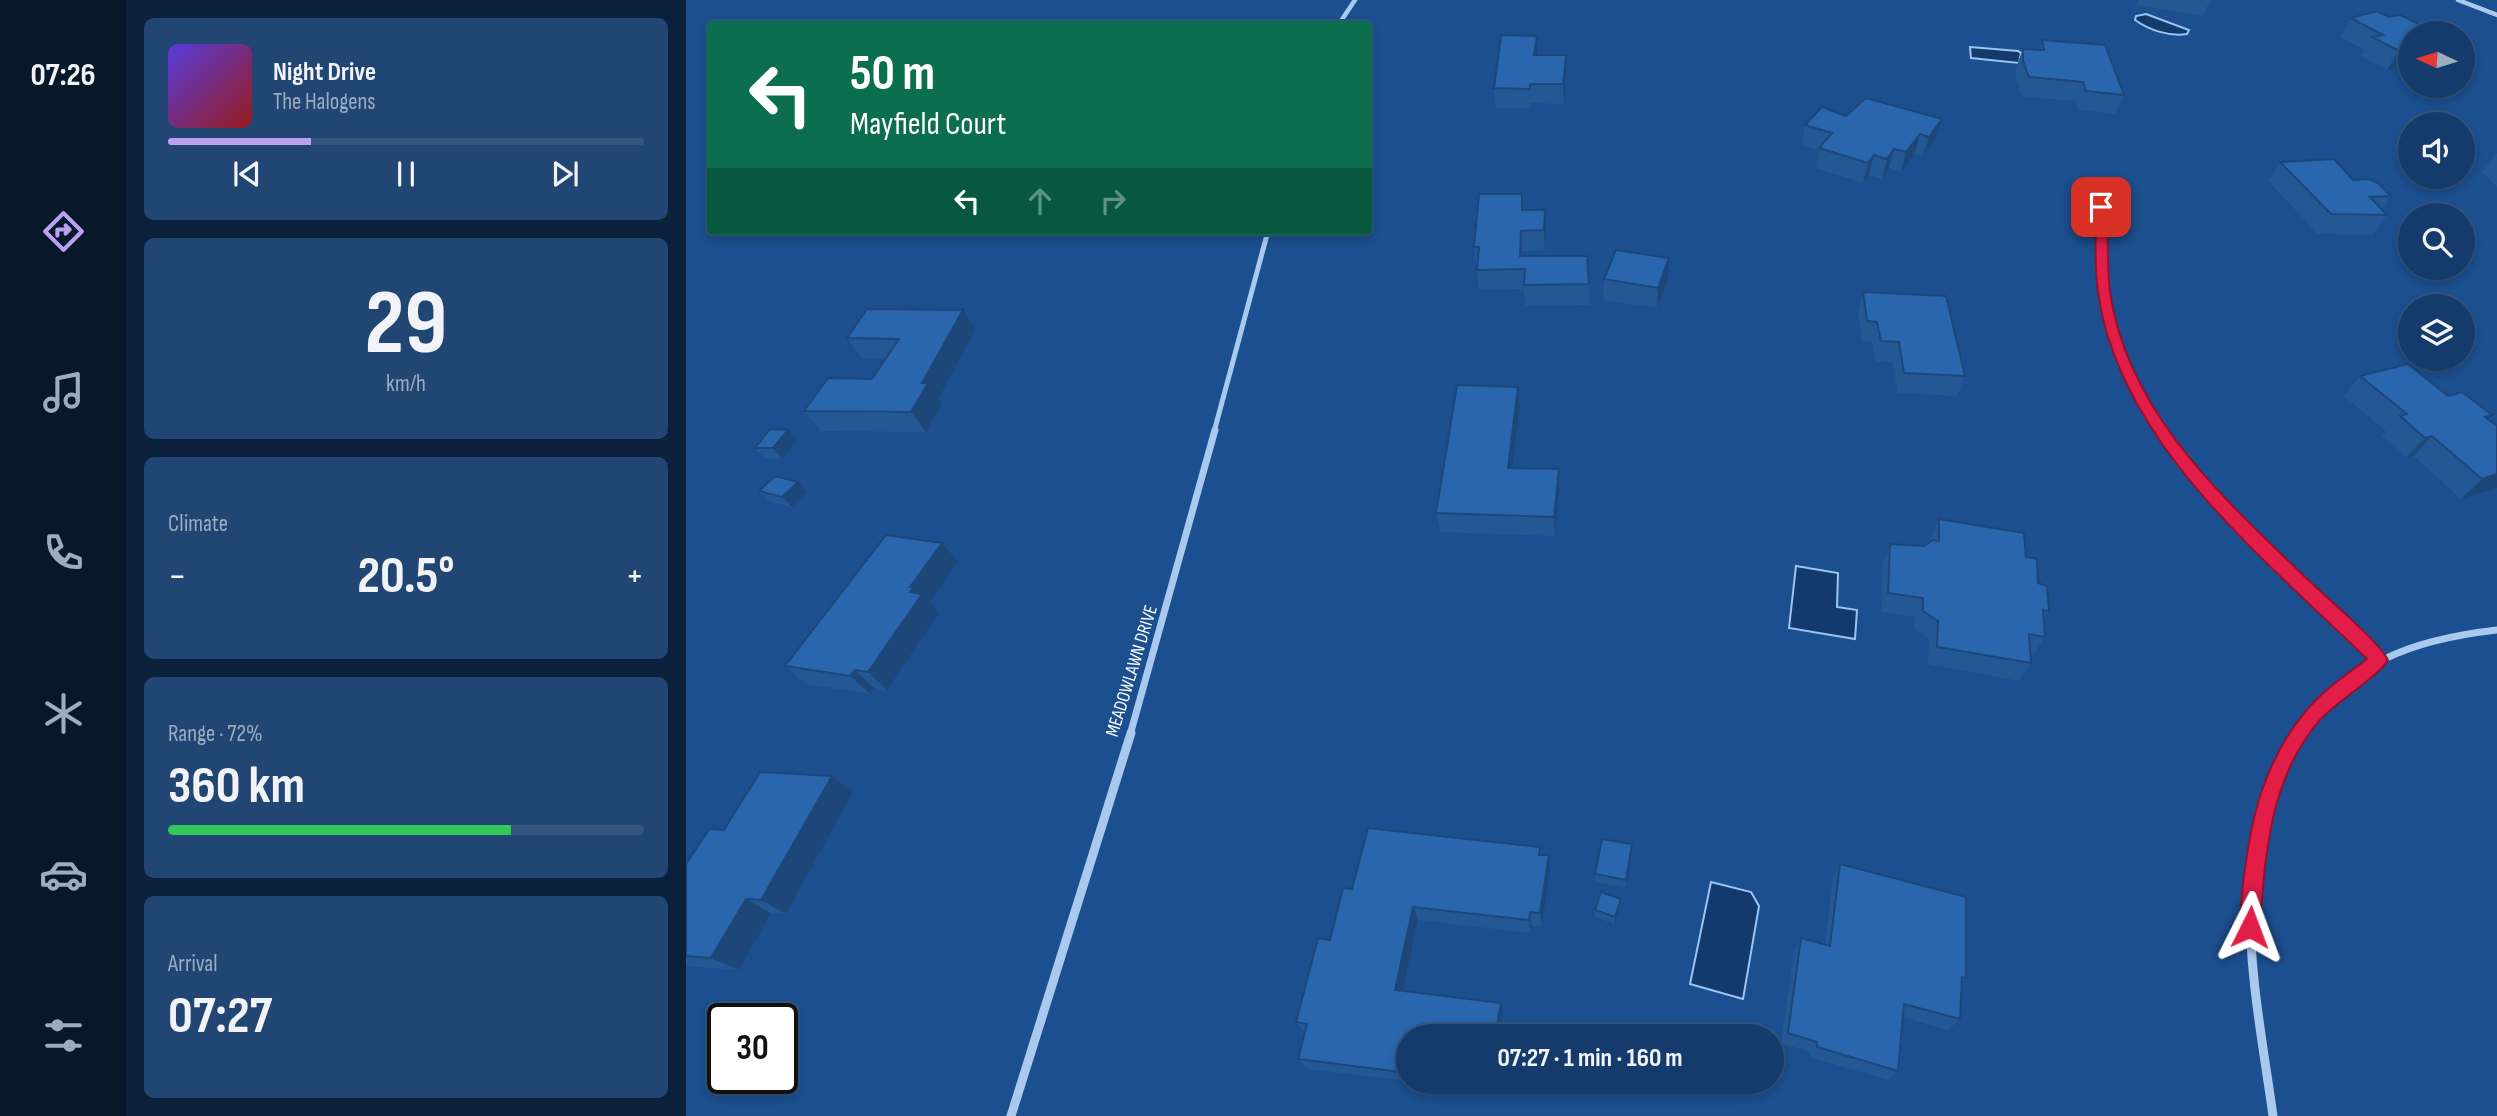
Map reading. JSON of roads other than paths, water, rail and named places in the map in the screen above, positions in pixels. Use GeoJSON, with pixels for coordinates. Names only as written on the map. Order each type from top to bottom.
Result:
{"type":"FeatureCollection","features":[{"type":"Feature","properties":{"kind":"street"},"geometry":{"type":"LineString","coordinates":[[1341,21],[1355,0]]}},
{"type":"Feature","properties":{"kind":"street"},"geometry":{"type":"LineString","coordinates":[[2458,0],[2497,15]]}},
{"type":"Feature","properties":{"kind":"street"},"geometry":{"type":"LineString","coordinates":[[2101,207],[2104,292],[2111,324],[2132,380],[2147,409],[2172,447],[2222,507],[2379,660]]}},
{"type":"Feature","properties":{"kind":"street","name":"MEADOWLAWN DRIVE"},"geometry":{"type":"LineString","coordinates":[[1011,1116],[1151,668],[1267,235]]}},
{"type":"Feature","properties":{"kind":"street"},"geometry":{"type":"LineString","coordinates":[[2273,1116],[2250,927],[2255,849],[2264,811],[2290,747],[2312,716],[2359,672],[2379,660],[2437,638],[2497,630]]}},
{"type":"Feature","properties":{"kind":"water"},"geometry":{"type":"Polygon","coordinates":[[[2146,14],[2189,30],[2187,34],[2180,35],[2153,30],[2135,20],[2136,16],[2146,14]]]}},
{"type":"Feature","properties":{"kind":"water"},"geometry":{"type":"Polygon","coordinates":[[[1970,47],[2018,51],[2021,53],[2019,63],[1971,58],[1970,47]]]}},
{"type":"Feature","properties":{"kind":"water"},"geometry":{"type":"Polygon","coordinates":[[[1796,566],[1838,573],[1837,607],[1857,610],[1855,639],[1789,628],[1796,566]]]}},
{"type":"Feature","properties":{"kind":"water"},"geometry":{"type":"Polygon","coordinates":[[[1711,882],[1751,892],[1759,906],[1743,999],[1690,984],[1711,882]]]}}]}
